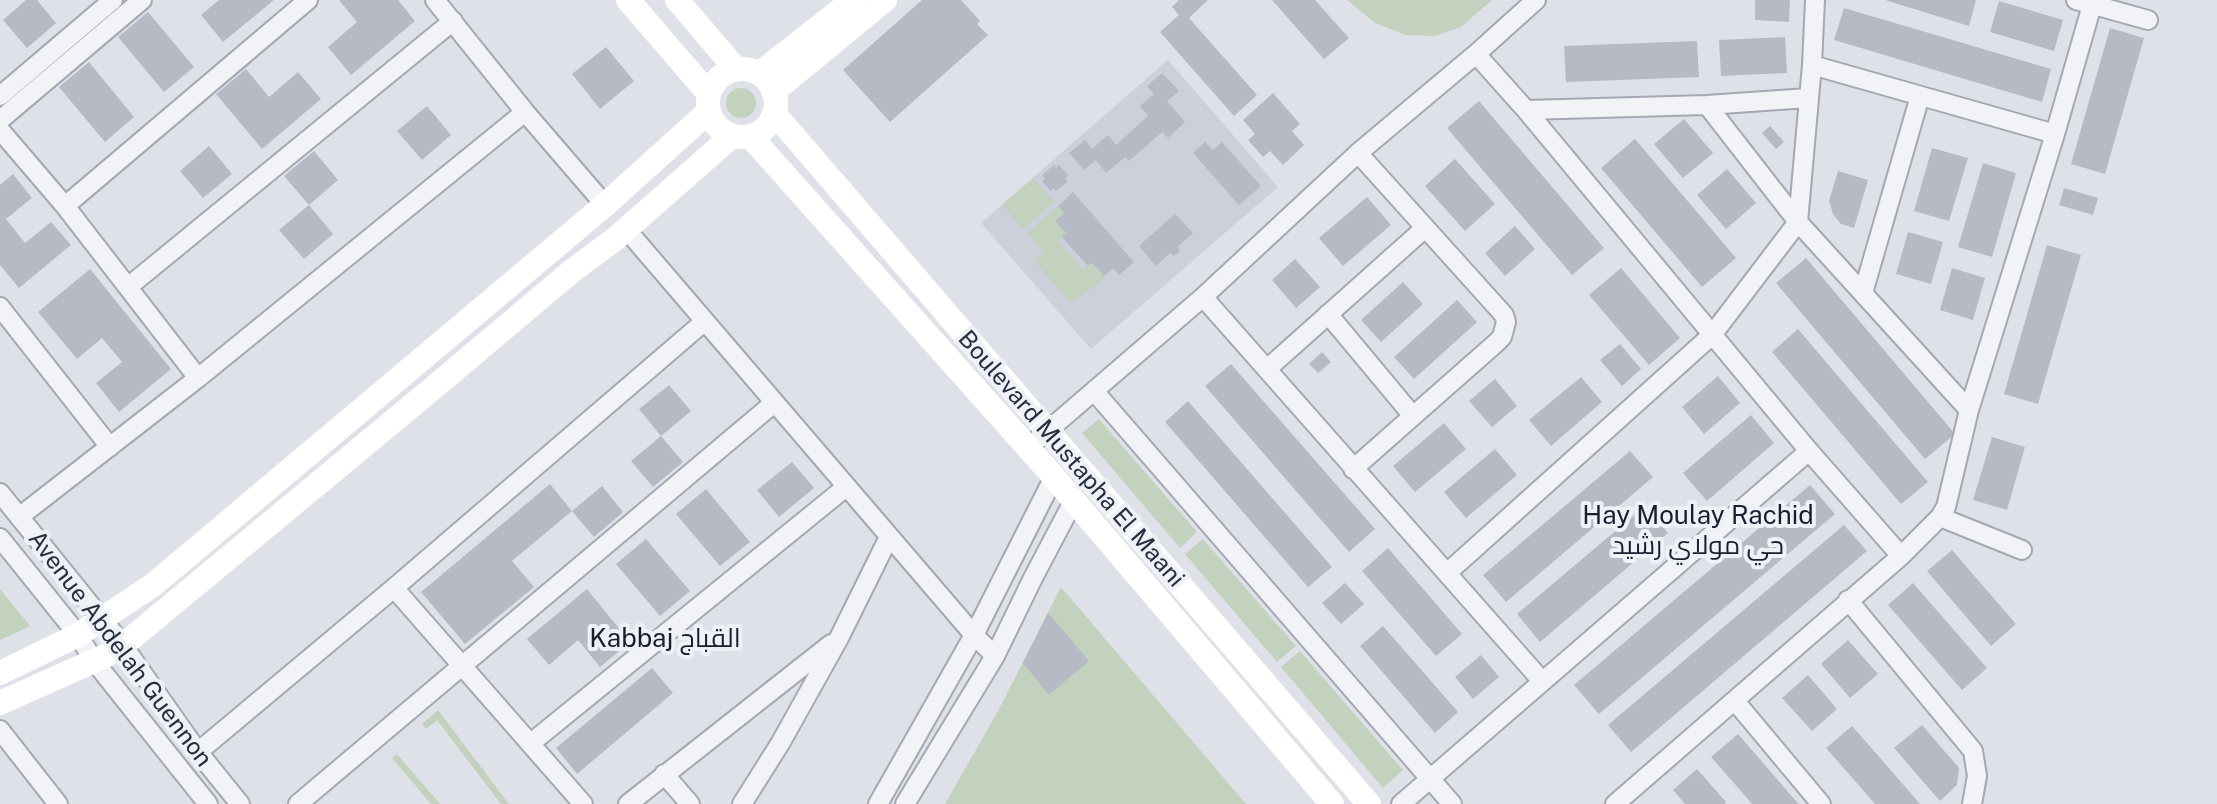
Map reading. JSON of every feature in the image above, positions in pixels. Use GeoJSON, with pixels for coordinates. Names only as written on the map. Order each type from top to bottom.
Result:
{"type":"FeatureCollection","features":[{"type":"Feature","properties":{"kind":"main road"},"geometry":{"type":"LineString","coordinates":[[628,0],[709,102],[715,124],[741,136]]}},
{"type":"Feature","properties":{"kind":"main road","name":"Boulevard Mustapha El Maani"},"geometry":{"type":"LineString","coordinates":[[677,0],[761,87],[914,274],[1038,440],[1054,477],[1332,804]]}},
{"type":"Feature","properties":{"kind":"main road"},"geometry":{"type":"LineString","coordinates":[[761,87],[853,0]]}},
{"type":"Feature","properties":{"kind":"main road"},"geometry":{"type":"LineString","coordinates":[[0,673],[78,635],[153,585],[605,205],[709,102],[719,78],[761,87],[885,0]]}},
{"type":"Feature","properties":{"kind":"main road"},"geometry":{"type":"LineString","coordinates":[[0,703],[94,661],[122,644],[572,271],[741,136],[765,128],[761,87]]}},
{"type":"Feature","properties":{"kind":"main road","name":"Boulevard Mustapha El Maani"},"geometry":{"type":"LineString","coordinates":[[741,136],[892,294],[1038,440],[1369,804]]}},
{"type":"Feature","properties":{"kind":"main road"},"geometry":{"type":"LineString","coordinates":[[605,205],[627,229]]}},
{"type":"Feature","properties":{"kind":"main road"},"geometry":{"type":"LineString","coordinates":[[892,294],[914,274]]}},
{"type":"Feature","properties":{"kind":"street"},"geometry":{"type":"LineString","coordinates":[[0,96],[113,0]]}},
{"type":"Feature","properties":{"kind":"street"},"geometry":{"type":"LineString","coordinates":[[0,120],[142,0]]}},
{"type":"Feature","properties":{"kind":"street"},"geometry":{"type":"LineString","coordinates":[[65,206],[308,0]]}},
{"type":"Feature","properties":{"kind":"street"},"geometry":{"type":"LineString","coordinates":[[435,0],[605,205]]}},
{"type":"Feature","properties":{"kind":"street"},"geometry":{"type":"LineString","coordinates":[[1038,440],[1203,297],[1358,153],[1536,0]]}},
{"type":"Feature","properties":{"kind":"street"},"geometry":{"type":"LineString","coordinates":[[1447,573],[1712,335],[1798,222],[1815,0]]}},
{"type":"Feature","properties":{"kind":"street"},"geometry":{"type":"LineString","coordinates":[[1615,804],[1901,556],[1940,517],[1946,507],[1969,410],[2055,134],[2084,2],[2148,20]]}},
{"type":"Feature","properties":{"kind":"street"},"geometry":{"type":"LineString","coordinates":[[128,287],[453,21]]}},
{"type":"Feature","properties":{"kind":"street"},"geometry":{"type":"LineString","coordinates":[[1476,54],[1901,556]]}},
{"type":"Feature","properties":{"kind":"street"},"geometry":{"type":"LineString","coordinates":[[1812,65],[2055,134]]}},
{"type":"Feature","properties":{"kind":"street"},"geometry":{"type":"LineString","coordinates":[[1863,293],[1920,96]]}},
{"type":"Feature","properties":{"kind":"street"},"geometry":{"type":"LineString","coordinates":[[1526,110],[1707,105],[1808,98]]}},
{"type":"Feature","properties":{"kind":"street"},"geometry":{"type":"LineString","coordinates":[[1707,105],[1798,222],[1969,410]]}},
{"type":"Feature","properties":{"kind":"street"},"geometry":{"type":"LineString","coordinates":[[19,517],[198,378],[525,112]]}},
{"type":"Feature","properties":{"kind":"street"},"geometry":{"type":"LineString","coordinates":[[0,130],[65,206],[198,378]]}},
{"type":"Feature","properties":{"kind":"street"},"geometry":{"type":"LineString","coordinates":[[1353,469],[1496,343],[1502,337],[1506,322],[1504,315],[1358,153]]}},
{"type":"Feature","properties":{"kind":"street"},"geometry":{"type":"LineString","coordinates":[[1267,369],[1425,228]]}},
{"type":"Feature","properties":{"kind":"street"},"geometry":{"type":"LineString","coordinates":[[627,229],[889,537],[995,656]]}},
{"type":"Feature","properties":{"kind":"street"},"geometry":{"type":"LineString","coordinates":[[1203,297],[1542,681]]}},
{"type":"Feature","properties":{"kind":"street"},"geometry":{"type":"LineString","coordinates":[[0,307],[110,447]]}},
{"type":"Feature","properties":{"kind":"street"},"geometry":{"type":"LineString","coordinates":[[1328,314],[1413,416]]}},
{"type":"Feature","properties":{"kind":"street"},"geometry":{"type":"LineString","coordinates":[[198,752],[705,321]]}},
{"type":"Feature","properties":{"kind":"street"},"geometry":{"type":"LineString","coordinates":[[1094,391],[1452,804]]}},
{"type":"Feature","properties":{"kind":"street"},"geometry":{"type":"LineString","coordinates":[[298,804],[774,403]]}},
{"type":"Feature","properties":{"kind":"street"},"geometry":{"type":"LineString","coordinates":[[1401,804],[1809,451]]}},
{"type":"Feature","properties":{"kind":"street"},"geometry":{"type":"LineString","coordinates":[[878,804],[974,635],[1054,477]]}},
{"type":"Feature","properties":{"kind":"street"},"geometry":{"type":"LineString","coordinates":[[531,743],[846,487]]}},
{"type":"Feature","properties":{"kind":"street","name":"Avenue Abdelah Guennon"},"geometry":{"type":"LineString","coordinates":[[0,493],[122,644],[198,752],[240,804]]}},
{"type":"Feature","properties":{"kind":"street"},"geometry":{"type":"LineString","coordinates":[[905,804],[995,656],[1074,500]]}},
{"type":"Feature","properties":{"kind":"street"},"geometry":{"type":"LineString","coordinates":[[1940,517],[2022,550]]}},
{"type":"Feature","properties":{"kind":"street"},"geometry":{"type":"LineString","coordinates":[[742,804],[839,638],[889,537]]}},
{"type":"Feature","properties":{"kind":"street","name":"Avenue Abdelah Guennon"},"geometry":{"type":"LineString","coordinates":[[0,538],[208,804]]}},
{"type":"Feature","properties":{"kind":"street"},"geometry":{"type":"LineString","coordinates":[[394,588],[583,804]]}},
{"type":"Feature","properties":{"kind":"street"},"geometry":{"type":"LineString","coordinates":[[1848,600],[1973,751],[1977,776],[1972,804]]}},
{"type":"Feature","properties":{"kind":"street"},"geometry":{"type":"LineString","coordinates":[[628,804],[839,638]]}},
{"type":"Feature","properties":{"kind":"street"},"geometry":{"type":"LineString","coordinates":[[1735,701],[1821,804]]}},
{"type":"Feature","properties":{"kind":"street"},"geometry":{"type":"LineString","coordinates":[[0,730],[58,804]]}},
{"type":"Feature","properties":{"kind":"street"},"geometry":{"type":"LineString","coordinates":[[664,774],[690,804]]}},
{"type":"Feature","properties":{"kind":"street"},"geometry":{"type":"LineString","coordinates":[[1632,789],[1645,804]]}},
{"type":"Feature","properties":{"kind":"shaded area"},"geometry":{"type":"Polygon","coordinates":[[[1168,60],[1278,187],[1091,349],[981,223],[1168,60]]]}},
{"type":"Feature","properties":{"kind":"green space"},"geometry":{"type":"Polygon","coordinates":[[[1347,0],[1492,0],[1461,27],[1435,36],[1406,35],[1375,23],[1347,0]]]}},
{"type":"Feature","properties":{"kind":"green space"},"geometry":{"type":"Polygon","coordinates":[[[741,88],[752,92],[756,103],[752,114],[741,118],[730,114],[726,103],[730,92],[741,88]]]}},
{"type":"Feature","properties":{"kind":"green space"},"geometry":{"type":"Polygon","coordinates":[[[1033,178],[1054,202],[1023,229],[1002,205],[1033,178]]]}},
{"type":"Feature","properties":{"kind":"green space"},"geometry":{"type":"Polygon","coordinates":[[[1058,206],[1064,213],[1066,233],[1058,241],[1083,270],[1092,263],[1106,278],[1071,303],[1034,261],[1043,252],[1027,233],[1058,206]]]}},
{"type":"Feature","properties":{"kind":"green space"},"geometry":{"type":"Polygon","coordinates":[[[1099,419],[1197,532],[1180,548],[1082,433],[1099,419]]]}},
{"type":"Feature","properties":{"kind":"green space"},"geometry":{"type":"Polygon","coordinates":[[[1203,539],[1296,646],[1277,662],[1185,554],[1203,539]]]}},
{"type":"Feature","properties":{"kind":"green space"},"geometry":{"type":"Polygon","coordinates":[[[1061,587],[1246,804],[945,804],[997,713],[1061,587]]]}},
{"type":"Feature","properties":{"kind":"green space"},"geometry":{"type":"Polygon","coordinates":[[[0,589],[30,626],[0,640],[0,589]]]}},
{"type":"Feature","properties":{"kind":"green space"},"geometry":{"type":"Polygon","coordinates":[[[1300,651],[1403,770],[1383,788],[1281,667],[1300,651]]]}},
{"type":"Feature","properties":{"kind":"green space"},"geometry":{"type":"Polygon","coordinates":[[[438,710],[509,804],[501,804],[437,720],[426,729],[422,724],[438,710]]]}},
{"type":"Feature","properties":{"kind":"green space"},"geometry":{"type":"Polygon","coordinates":[[[397,754],[440,804],[431,804],[392,758],[397,754]]]}},
{"type":"Feature","properties":{"kind":"building"},"geometry":{"type":"Polygon","coordinates":[[[26,0],[37,0],[56,23],[27,48],[3,20],[26,0]]]}},
{"type":"Feature","properties":{"kind":"building"},"geometry":{"type":"Polygon","coordinates":[[[219,0],[274,0],[223,42],[201,15],[219,0]]]}},
{"type":"Feature","properties":{"kind":"building"},"geometry":{"type":"Polygon","coordinates":[[[339,0],[398,0],[415,21],[351,75],[328,47],[357,22],[339,0]]]}},
{"type":"Feature","properties":{"kind":"building"},"geometry":{"type":"Polygon","coordinates":[[[922,0],[961,0],[988,35],[890,122],[843,70],[922,0]]]}},
{"type":"Feature","properties":{"kind":"building"},"geometry":{"type":"Polygon","coordinates":[[[1179,0],[1208,0],[1189,18],[1257,95],[1234,116],[1160,32],[1179,15],[1172,7],[1179,0]]]}},
{"type":"Feature","properties":{"kind":"building"},"geometry":{"type":"Polygon","coordinates":[[[1272,0],[1315,0],[1349,38],[1324,59],[1272,0]]]}},
{"type":"Feature","properties":{"kind":"building"},"geometry":{"type":"Polygon","coordinates":[[[1755,0],[1790,0],[1789,22],[1755,20],[1755,0]]]}},
{"type":"Feature","properties":{"kind":"building"},"geometry":{"type":"Polygon","coordinates":[[[1885,0],[1976,0],[1969,26],[1885,0]]]}},
{"type":"Feature","properties":{"kind":"building"},"geometry":{"type":"Polygon","coordinates":[[[1999,1],[2063,20],[2054,51],[1990,32],[1999,1]]]}},
{"type":"Feature","properties":{"kind":"building"},"geometry":{"type":"Polygon","coordinates":[[[1844,8],[2051,69],[2042,102],[1834,40],[1844,8]]]}},
{"type":"Feature","properties":{"kind":"building"},"geometry":{"type":"Polygon","coordinates":[[[148,12],[194,67],[164,92],[118,37],[148,12]]]}},
{"type":"Feature","properties":{"kind":"building"},"geometry":{"type":"Polygon","coordinates":[[[2110,28],[2144,38],[2105,174],[2071,164],[2110,28]]]}},
{"type":"Feature","properties":{"kind":"building"},"geometry":{"type":"Polygon","coordinates":[[[1785,37],[1787,73],[1721,76],[1719,40],[1785,37]]]}},
{"type":"Feature","properties":{"kind":"building"},"geometry":{"type":"Polygon","coordinates":[[[1697,41],[1699,77],[1566,82],[1564,46],[1697,41]]]}},
{"type":"Feature","properties":{"kind":"building"},"geometry":{"type":"Polygon","coordinates":[[[606,47],[634,81],[600,109],[572,74],[606,47]]]}},
{"type":"Feature","properties":{"kind":"building"},"geometry":{"type":"Polygon","coordinates":[[[89,62],[134,117],[105,142],[59,87],[89,62]]]}},
{"type":"Feature","properties":{"kind":"building"},"geometry":{"type":"Polygon","coordinates":[[[246,69],[269,97],[298,72],[321,99],[262,149],[216,94],[246,69]]]}},
{"type":"Feature","properties":{"kind":"building"},"geometry":{"type":"Polygon","coordinates":[[[1162,73],[1179,91],[1167,101],[1185,122],[1168,138],[1162,132],[1129,161],[1125,157],[1106,173],[1096,160],[1084,170],[1069,153],[1085,140],[1092,149],[1108,135],[1116,145],[1148,116],[1140,106],[1154,94],[1147,86],[1162,73]]]}},
{"type":"Feature","properties":{"kind":"building"},"geometry":{"type":"Polygon","coordinates":[[[1273,93],[1300,124],[1292,131],[1304,145],[1283,165],[1270,151],[1263,157],[1248,140],[1255,134],[1243,120],[1273,93]]]}},
{"type":"Feature","properties":{"kind":"building"},"geometry":{"type":"Polygon","coordinates":[[[1479,101],[1604,248],[1572,275],[1447,128],[1479,101]]]}},
{"type":"Feature","properties":{"kind":"building"},"geometry":{"type":"Polygon","coordinates":[[[427,106],[451,135],[422,160],[397,131],[427,106]]]}},
{"type":"Feature","properties":{"kind":"building"},"geometry":{"type":"Polygon","coordinates":[[[1684,119],[1713,153],[1683,178],[1654,144],[1684,119]]]}},
{"type":"Feature","properties":{"kind":"building"},"geometry":{"type":"Polygon","coordinates":[[[1770,126],[1784,142],[1776,149],[1762,133],[1770,126]]]}},
{"type":"Feature","properties":{"kind":"building"},"geometry":{"type":"Polygon","coordinates":[[[1635,139],[1736,258],[1702,287],[1601,168],[1635,139]]]}},
{"type":"Feature","properties":{"kind":"building"},"geometry":{"type":"Polygon","coordinates":[[[1205,142],[1213,150],[1222,142],[1261,186],[1239,205],[1193,153],[1205,142]]]}},
{"type":"Feature","properties":{"kind":"building"},"geometry":{"type":"Polygon","coordinates":[[[209,146],[232,174],[203,198],[180,171],[209,146]]]}},
{"type":"Feature","properties":{"kind":"building"},"geometry":{"type":"Polygon","coordinates":[[[1932,148],[1968,158],[1949,221],[1914,211],[1932,148]]]}},
{"type":"Feature","properties":{"kind":"building"},"geometry":{"type":"Polygon","coordinates":[[[314,151],[338,180],[309,205],[284,176],[314,151]]]}},
{"type":"Feature","properties":{"kind":"building"},"geometry":{"type":"Polygon","coordinates":[[[1455,159],[1495,204],[1465,231],[1425,186],[1455,159]]]}},
{"type":"Feature","properties":{"kind":"building"},"geometry":{"type":"Polygon","coordinates":[[[1983,163],[2016,173],[1992,257],[1958,247],[1983,163]]]}},
{"type":"Feature","properties":{"kind":"building"},"geometry":{"type":"Polygon","coordinates":[[[1054,165],[1056,168],[1059,165],[1068,175],[1065,178],[1068,181],[1056,191],[1054,188],[1051,191],[1042,181],[1045,178],[1042,175],[1054,165]]]}},
{"type":"Feature","properties":{"kind":"building"},"geometry":{"type":"Polygon","coordinates":[[[1727,169],[1756,203],[1726,229],[1697,195],[1727,169]]]}},
{"type":"Feature","properties":{"kind":"building"},"geometry":{"type":"Polygon","coordinates":[[[1838,171],[1868,180],[1854,228],[1841,224],[1833,214],[1829,201],[1838,171]]]}},
{"type":"Feature","properties":{"kind":"building"},"geometry":{"type":"Polygon","coordinates":[[[13,174],[32,198],[6,219],[25,243],[51,222],[71,245],[19,288],[0,265],[0,185],[13,174]]]}},
{"type":"Feature","properties":{"kind":"building"},"geometry":{"type":"Polygon","coordinates":[[[2064,188],[2098,198],[2093,215],[2059,205],[2064,188]]]}},
{"type":"Feature","properties":{"kind":"building"},"geometry":{"type":"Polygon","coordinates":[[[1073,192],[1134,262],[1119,275],[1113,268],[1104,276],[1092,263],[1088,266],[1062,237],[1066,233],[1055,221],[1064,213],[1058,206],[1073,192]]]}},
{"type":"Feature","properties":{"kind":"building"},"geometry":{"type":"Polygon","coordinates":[[[1367,197],[1391,225],[1343,266],[1319,238],[1367,197]]]}},
{"type":"Feature","properties":{"kind":"building"},"geometry":{"type":"Polygon","coordinates":[[[309,205],[333,234],[304,259],[279,230],[309,205]]]}},
{"type":"Feature","properties":{"kind":"building"},"geometry":{"type":"Polygon","coordinates":[[[1175,214],[1193,233],[1177,247],[1180,251],[1174,256],[1170,253],[1156,266],[1139,246],[1175,214]]]}},
{"type":"Feature","properties":{"kind":"building"},"geometry":{"type":"Polygon","coordinates":[[[1515,226],[1535,249],[1505,276],[1485,253],[1515,226]]]}},
{"type":"Feature","properties":{"kind":"building"},"geometry":{"type":"Polygon","coordinates":[[[1908,232],[1943,242],[1931,284],[1896,274],[1908,232]]]}},
{"type":"Feature","properties":{"kind":"building"},"geometry":{"type":"Polygon","coordinates":[[[2047,245],[2081,255],[2038,404],[2004,394],[2047,245]]]}},
{"type":"Feature","properties":{"kind":"building"},"geometry":{"type":"Polygon","coordinates":[[[1806,258],[1955,434],[1925,459],[1776,283],[1806,258]]]}},
{"type":"Feature","properties":{"kind":"building"},"geometry":{"type":"Polygon","coordinates":[[[1295,259],[1320,287],[1296,308],[1272,280],[1295,259]]]}},
{"type":"Feature","properties":{"kind":"building"},"geometry":{"type":"Polygon","coordinates":[[[1621,268],[1680,338],[1649,365],[1589,295],[1621,268]]]}},
{"type":"Feature","properties":{"kind":"building"},"geometry":{"type":"Polygon","coordinates":[[[1952,268],[1985,278],[1973,320],[1940,310],[1952,268]]]}},
{"type":"Feature","properties":{"kind":"building"},"geometry":{"type":"Polygon","coordinates":[[[90,269],[171,369],[119,412],[96,383],[122,362],[102,338],[77,359],[38,312],[90,269]]]}},
{"type":"Feature","properties":{"kind":"building"},"geometry":{"type":"Polygon","coordinates":[[[1403,282],[1423,304],[1381,342],[1361,320],[1403,282]]]}},
{"type":"Feature","properties":{"kind":"building"},"geometry":{"type":"Polygon","coordinates":[[[1457,300],[1477,322],[1414,379],[1394,357],[1457,300]]]}},
{"type":"Feature","properties":{"kind":"building"},"geometry":{"type":"Polygon","coordinates":[[[1798,329],[1928,482],[1901,504],[1772,352],[1798,329]]]}},
{"type":"Feature","properties":{"kind":"building"},"geometry":{"type":"Polygon","coordinates":[[[1620,344],[1641,369],[1622,386],[1600,360],[1620,344]]]}},
{"type":"Feature","properties":{"kind":"building"},"geometry":{"type":"Polygon","coordinates":[[[1322,352],[1331,362],[1318,373],[1309,364],[1322,352]]]}},
{"type":"Feature","properties":{"kind":"building"},"geometry":{"type":"Polygon","coordinates":[[[1231,364],[1375,529],[1349,552],[1205,386],[1231,364]]]}},
{"type":"Feature","properties":{"kind":"building"},"geometry":{"type":"Polygon","coordinates":[[[1718,376],[1740,403],[1704,434],[1682,407],[1718,376]]]}},
{"type":"Feature","properties":{"kind":"building"},"geometry":{"type":"Polygon","coordinates":[[[1581,377],[1602,402],[1551,446],[1529,420],[1581,377]]]}},
{"type":"Feature","properties":{"kind":"building"},"geometry":{"type":"Polygon","coordinates":[[[1495,379],[1517,406],[1492,427],[1469,401],[1495,379]]]}},
{"type":"Feature","properties":{"kind":"building"},"geometry":{"type":"Polygon","coordinates":[[[669,385],[691,411],[661,436],[639,409],[669,385]]]}},
{"type":"Feature","properties":{"kind":"building"},"geometry":{"type":"Polygon","coordinates":[[[1188,401],[1332,567],[1308,587],[1165,422],[1188,401]]]}},
{"type":"Feature","properties":{"kind":"building"},"geometry":{"type":"Polygon","coordinates":[[[1751,415],[1774,443],[1707,501],[1683,473],[1751,415]]]}},
{"type":"Feature","properties":{"kind":"building"},"geometry":{"type":"Polygon","coordinates":[[[1444,423],[1466,449],[1415,492],[1393,466],[1444,423]]]}},
{"type":"Feature","properties":{"kind":"building"},"geometry":{"type":"Polygon","coordinates":[[[661,436],[683,462],[653,487],[631,461],[661,436]]]}},
{"type":"Feature","properties":{"kind":"building"},"geometry":{"type":"Polygon","coordinates":[[[1992,437],[2025,447],[2007,510],[1973,500],[1992,437]]]}},
{"type":"Feature","properties":{"kind":"building"},"geometry":{"type":"Polygon","coordinates":[[[1495,449],[1517,475],[1466,518],[1444,492],[1495,449]]]}},
{"type":"Feature","properties":{"kind":"building"},"geometry":{"type":"Polygon","coordinates":[[[1630,451],[1653,477],[1506,602],[1483,575],[1630,451]]]}},
{"type":"Feature","properties":{"kind":"building"},"geometry":{"type":"Polygon","coordinates":[[[792,462],[814,488],[779,517],[757,490],[792,462]]]}},
{"type":"Feature","properties":{"kind":"building"},"geometry":{"type":"Polygon","coordinates":[[[550,484],[572,511],[512,561],[534,587],[465,644],[421,592],[550,484]]]}},
{"type":"Feature","properties":{"kind":"building"},"geometry":{"type":"Polygon","coordinates":[[[1810,485],[1835,514],[1599,714],[1574,685],[1810,485]]]}},
{"type":"Feature","properties":{"kind":"building"},"geometry":{"type":"Polygon","coordinates":[[[602,486],[623,512],[594,537],[572,511],[602,486]]]}},
{"type":"Feature","properties":{"kind":"building"},"geometry":{"type":"Polygon","coordinates":[[[706,489],[750,542],[720,566],[676,514],[706,489]]]}},
{"type":"Feature","properties":{"kind":"building"},"geometry":{"type":"Polygon","coordinates":[[[1645,506],[1668,533],[1540,642],[1517,614],[1645,506]]]}},
{"type":"Feature","properties":{"kind":"building"},"geometry":{"type":"Polygon","coordinates":[[[1844,525],[1867,551],[1631,752],[1608,725],[1844,525]]]}},
{"type":"Feature","properties":{"kind":"building"},"geometry":{"type":"Polygon","coordinates":[[[646,539],[690,591],[660,616],[616,564],[646,539]]]}},
{"type":"Feature","properties":{"kind":"building"},"geometry":{"type":"Polygon","coordinates":[[[1388,548],[1462,634],[1436,656],[1362,571],[1388,548]]]}},
{"type":"Feature","properties":{"kind":"building"},"geometry":{"type":"Polygon","coordinates":[[[1952,550],[2016,624],[1991,646],[1927,571],[1952,550]]]}},
{"type":"Feature","properties":{"kind":"building"},"geometry":{"type":"Polygon","coordinates":[[[1345,583],[1364,604],[1341,624],[1322,603],[1345,583]]]}},
{"type":"Feature","properties":{"kind":"building"},"geometry":{"type":"Polygon","coordinates":[[[1913,583],[1987,668],[1962,690],[1888,605],[1913,583]]]}},
{"type":"Feature","properties":{"kind":"building"},"geometry":{"type":"Polygon","coordinates":[[[587,589],[630,642],[600,667],[578,640],[549,665],[527,639],[587,589]]]}},
{"type":"Feature","properties":{"kind":"building"},"geometry":{"type":"Polygon","coordinates":[[[1048,613],[1089,661],[1049,695],[1023,663],[1048,613]]]}},
{"type":"Feature","properties":{"kind":"building"},"geometry":{"type":"Polygon","coordinates":[[[1383,626],[1458,712],[1435,733],[1360,646],[1383,626]]]}},
{"type":"Feature","properties":{"kind":"building"},"geometry":{"type":"Polygon","coordinates":[[[1848,640],[1878,674],[1850,698],[1821,664],[1848,640]]]}},
{"type":"Feature","properties":{"kind":"building"},"geometry":{"type":"Polygon","coordinates":[[[1481,655],[1499,677],[1473,699],[1455,677],[1481,655]]]}},
{"type":"Feature","properties":{"kind":"building"},"geometry":{"type":"Polygon","coordinates":[[[652,668],[673,693],[577,774],[556,748],[652,668]]]}},
{"type":"Feature","properties":{"kind":"building"},"geometry":{"type":"Polygon","coordinates":[[[1808,675],[1837,709],[1812,731],[1782,698],[1808,675]]]}},
{"type":"Feature","properties":{"kind":"building"},"geometry":{"type":"Polygon","coordinates":[[[1922,725],[1959,768],[1957,785],[1940,801],[1894,748],[1922,725]]]}},
{"type":"Feature","properties":{"kind":"building"},"geometry":{"type":"Polygon","coordinates":[[[1852,726],[1920,804],[1875,804],[1826,748],[1852,726]]]}},
{"type":"Feature","properties":{"kind":"building"},"geometry":{"type":"Polygon","coordinates":[[[1738,734],[1799,804],[1752,804],[1711,757],[1738,734]]]}},
{"type":"Feature","properties":{"kind":"building"},"geometry":{"type":"Polygon","coordinates":[[[1697,769],[1725,804],[1685,804],[1673,790],[1697,769]]]}},
{"type":"Feature","properties":{"kind":"district","name":"Hay Moulay Rachid حي مولاي رشيد"},"geometry":{"type":"Point","coordinates":[1698,531]}},
{"type":"Feature","properties":{"kind":"district","name":"Kabbaj القباج"},"geometry":{"type":"Point","coordinates":[665,639]}}]}
